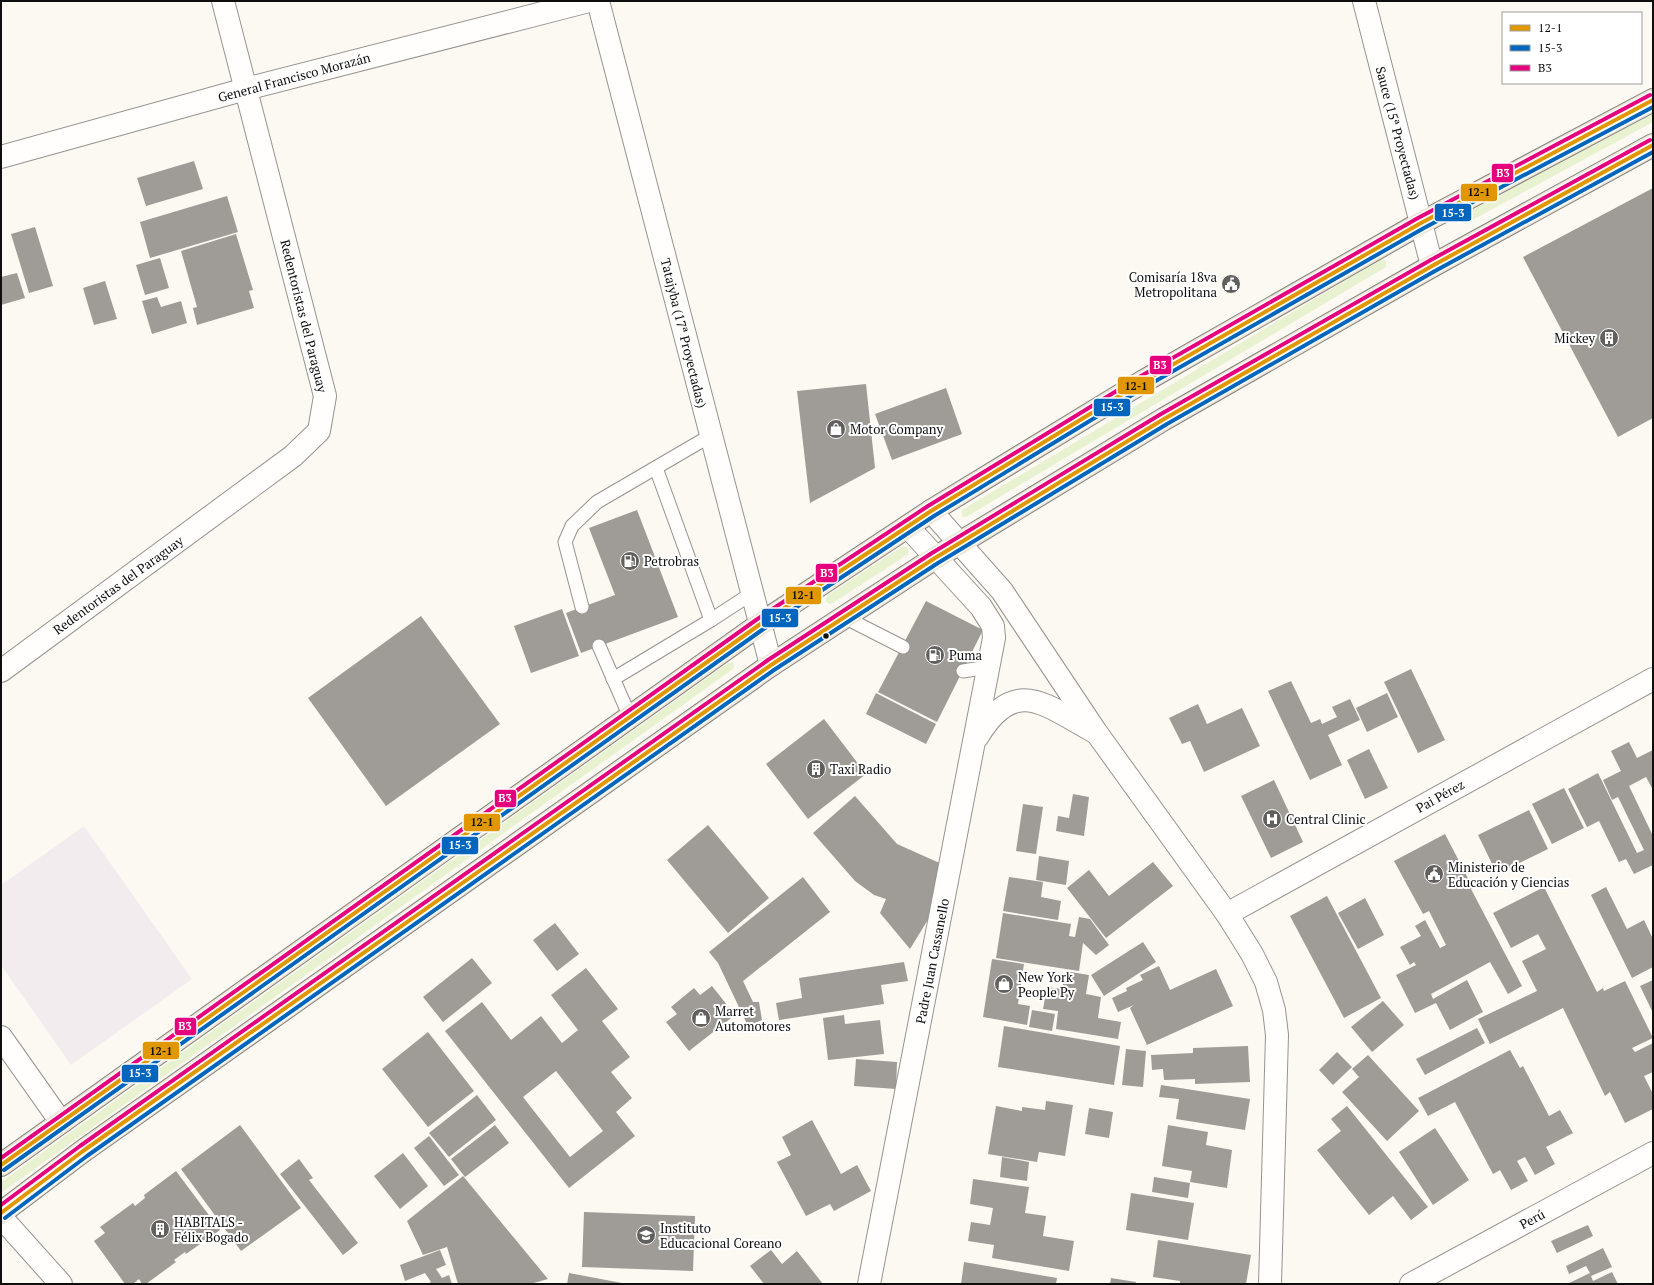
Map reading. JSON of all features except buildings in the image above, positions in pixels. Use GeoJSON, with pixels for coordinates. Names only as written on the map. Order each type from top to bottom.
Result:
{"type":"FeatureCollection","features":[{"type":"Feature","properties":{"kind":"main road"},"geometry":{"type":"LineString","coordinates":[[1,1165],[759,625],[932,511],[1144,381],[1421,223],[1653,100]]}},
{"type":"Feature","properties":{"kind":"main road"},"geometry":{"type":"LineString","coordinates":[[1,1213],[83,1151],[771,665],[959,542],[1164,419],[1432,266],[1653,145]]}},
{"type":"Feature","properties":{"kind":"street","name":"Redentoristas del Paraguay"},"geometry":{"type":"LineString","coordinates":[[1,671],[293,456],[319,431],[325,396],[224,1]]}},
{"type":"Feature","properties":{"kind":"street","name":"General Francisco Morazán"},"geometry":{"type":"LineString","coordinates":[[1,157],[246,89],[589,1]]}},
{"type":"Feature","properties":{"kind":"street","name":"Tatajyba (17ª Proyectadas)"},"geometry":{"type":"LineString","coordinates":[[598,1],[759,625],[771,665]]}},
{"type":"Feature","properties":{"kind":"street","name":"Sauce (15ª Proyectadas)"},"geometry":{"type":"LineString","coordinates":[[1364,1],[1432,266]]}},
{"type":"Feature","properties":{"kind":"street"},"geometry":{"type":"LineString","coordinates":[[932,511],[1002,591],[1096,732],[1228,914],[1266,982],[1274,1010],[1277,1035],[1270,1284]]}},
{"type":"Feature","properties":{"kind":"street"},"geometry":{"type":"LineString","coordinates":[[908,527],[935,558]]}},
{"type":"Feature","properties":{"kind":"street","name":"Padre Juan Cassanello"},"geometry":{"type":"LineString","coordinates":[[869,1284],[994,638],[993,626],[981,607],[935,558]]}},
{"type":"Feature","properties":{"kind":"street","name":"Pai Pérez"},"geometry":{"type":"LineString","coordinates":[[1228,914],[1653,679]]}},
{"type":"Feature","properties":{"kind":"street"},"geometry":{"type":"LineString","coordinates":[[974,742],[987,721],[998,710],[1009,703],[1029,699],[1039,702],[1096,732]]}},
{"type":"Feature","properties":{"kind":"street"},"geometry":{"type":"LineString","coordinates":[[1,1037],[60,1122]]}},
{"type":"Feature","properties":{"kind":"street","name":"Perú"},"geometry":{"type":"LineString","coordinates":[[1411,1284],[1653,1153]]}},
{"type":"Feature","properties":{"kind":"street"},"geometry":{"type":"LineString","coordinates":[[1,1217],[61,1284]]}},
{"type":"Feature","properties":{"kind":"lane"},"geometry":{"type":"LineString","coordinates":[[582,607],[565,542],[572,526],[597,502],[710,436]]}},
{"type":"Feature","properties":{"kind":"lane"},"geometry":{"type":"LineString","coordinates":[[656,468],[711,620]]}},
{"type":"Feature","properties":{"kind":"lane"},"geometry":{"type":"LineString","coordinates":[[613,679],[751,594]]}},
{"type":"Feature","properties":{"kind":"lane"},"geometry":{"type":"LineString","coordinates":[[844,617],[903,647]]}},
{"type":"Feature","properties":{"kind":"lane"},"geometry":{"type":"LineString","coordinates":[[599,646],[630,717]]}},
{"type":"Feature","properties":{"kind":"lane"},"geometry":{"type":"LineString","coordinates":[[963,671],[988,667]]}},
{"type":"Feature","properties":{"kind":"shaded area"},"geometry":{"type":"Polygon","coordinates":[[[84,826],[192,979],[71,1065],[1,965],[1,885],[84,826]]]}},
{"type":"Feature","properties":{"kind":"green space"},"geometry":{"type":"Polygon","coordinates":[[[1653,112],[1653,122],[1465,224],[1459,221],[1461,216],[1653,112]]]}},
{"type":"Feature","properties":{"kind":"green space"},"geometry":{"type":"Polygon","coordinates":[[[1381,259],[1386,260],[1386,267],[966,517],[962,516],[962,510],[1381,259]]]}},
{"type":"Feature","properties":{"kind":"green space"},"geometry":{"type":"Polygon","coordinates":[[[903,546],[909,549],[908,554],[833,603],[830,604],[825,601],[828,595],[903,546]]]}},
{"type":"Feature","properties":{"kind":"green space"},"geometry":{"type":"Polygon","coordinates":[[[733,662],[733,669],[1,1193],[1,1182],[728,663],[733,662]]]}},
{"type":"Feature","properties":{"kind":"transit line","name":"B3"},"geometry":{"type":"LineString","coordinates":[[1,1158],[756,620],[928,506],[1141,376],[1418,218],[1650,95]]}},
{"type":"Feature","properties":{"kind":"transit line","name":"12-1"},"geometry":{"type":"LineString","coordinates":[[1,1165],[759,625],[931,511],[1144,381],[1421,223],[1653,100]]}},
{"type":"Feature","properties":{"kind":"transit line","name":"15-3"},"geometry":{"type":"LineString","coordinates":[[4,1170],[762,630],[934,516],[1147,386],[1424,228],[1653,107]]}},
{"type":"Feature","properties":{"kind":"transit line","name":"B3"},"geometry":{"type":"LineString","coordinates":[[1,1205],[80,1146],[768,660],[932,553],[1161,414],[1429,261],[1650,140]]}},
{"type":"Feature","properties":{"kind":"transit line","name":"12-1"},"geometry":{"type":"LineString","coordinates":[[1,1213],[83,1151],[771,665],[935,558],[1164,419],[1432,266],[1653,145]]}},
{"type":"Feature","properties":{"kind":"transit line","name":"15-3"},"geometry":{"type":"LineString","coordinates":[[5,1218],[87,1156],[774,670],[938,563],[1167,424],[1435,271],[1653,152]]}},
{"type":"Feature","properties":{"kind":"place","name":"Comisaría 18va Metropolitana"},"geometry":{"type":"Point","coordinates":[1231,284]}},
{"type":"Feature","properties":{"kind":"place","name":"Mickey"},"geometry":{"type":"Point","coordinates":[1609,338]}},
{"type":"Feature","properties":{"kind":"place","name":"Motor Company"},"geometry":{"type":"Point","coordinates":[836,429]}},
{"type":"Feature","properties":{"kind":"place","name":"Petrobras"},"geometry":{"type":"Point","coordinates":[630,561]}},
{"type":"Feature","properties":{"kind":"place","name":"Puma"},"geometry":{"type":"Point","coordinates":[935,655]}},
{"type":"Feature","properties":{"kind":"place","name":"Taxi Radio"},"geometry":{"type":"Point","coordinates":[816,769]}},
{"type":"Feature","properties":{"kind":"place","name":"Central Clinic"},"geometry":{"type":"Point","coordinates":[1272,819]}},
{"type":"Feature","properties":{"kind":"place","name":"Ministerio de Educación y Ciencias"},"geometry":{"type":"Point","coordinates":[1434,874]}},
{"type":"Feature","properties":{"kind":"place","name":"New York People Py"},"geometry":{"type":"Point","coordinates":[1004,984]}},
{"type":"Feature","properties":{"kind":"place","name":"Marret Automotores"},"geometry":{"type":"Point","coordinates":[701,1018]}},
{"type":"Feature","properties":{"kind":"place","name":"HABITALS - Félix Bogado"},"geometry":{"type":"Point","coordinates":[160,1229]}},
{"type":"Feature","properties":{"kind":"place","name":"Instituto Educacional Coreano"},"geometry":{"type":"Point","coordinates":[646,1235]}}]}
